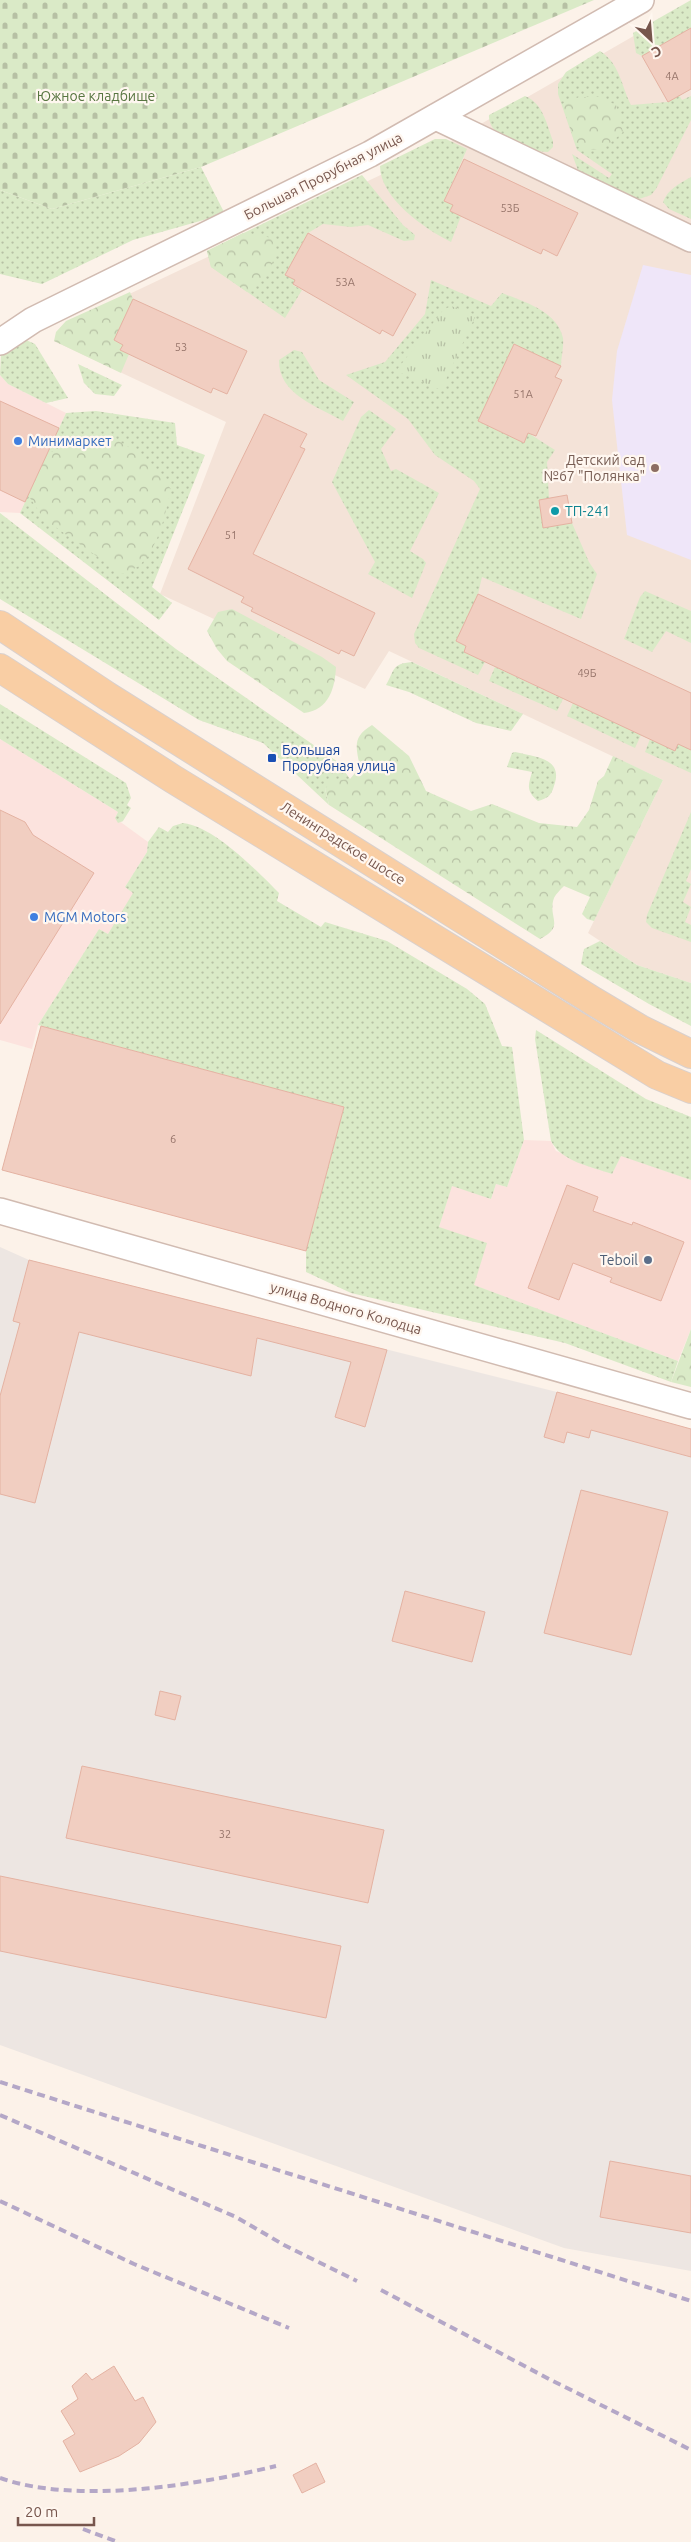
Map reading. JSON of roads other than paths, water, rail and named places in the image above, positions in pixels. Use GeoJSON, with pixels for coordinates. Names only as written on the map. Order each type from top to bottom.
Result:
{"type":"FeatureCollection","features":[{"type":"Feature","properties":{"kind":"main road","name":"Ленинградское шоссе"},"geometry":{"type":"LineString","coordinates":[[0,624],[107,696],[593,1001],[640,1029],[691,1054]]}},
{"type":"Feature","properties":{"kind":"main road"},"geometry":{"type":"LineString","coordinates":[[0,668],[173,779],[658,1075],[691,1089]]}},
{"type":"Feature","properties":{"kind":"street","name":"Большая Прорубная улица"},"geometry":{"type":"LineString","coordinates":[[0,342],[33,320],[370,154],[641,0]]}},
{"type":"Feature","properties":{"kind":"street"},"geometry":{"type":"LineString","coordinates":[[436,117],[691,238]]}},
{"type":"Feature","properties":{"kind":"street","name":"улица Водного Колодца"},"geometry":{"type":"LineString","coordinates":[[0,1211],[691,1406]]}},
{"type":"Feature","properties":{"kind":"railway"},"geometry":{"type":"LineString","coordinates":[[0,2082],[691,2301]]}},
{"type":"Feature","properties":{"kind":"railway"},"geometry":{"type":"LineString","coordinates":[[0,2115],[236,2217],[284,2245],[357,2281]]}},
{"type":"Feature","properties":{"kind":"railway"},"geometry":{"type":"LineString","coordinates":[[0,2201],[134,2264],[289,2328]]}},
{"type":"Feature","properties":{"kind":"railway"},"geometry":{"type":"LineString","coordinates":[[381,2290],[549,2379],[691,2450]]}},
{"type":"Feature","properties":{"kind":"railway"},"geometry":{"type":"LineString","coordinates":[[0,2478],[31,2486],[65,2490],[101,2491],[138,2489],[211,2480],[276,2466]]}},
{"type":"Feature","properties":{"kind":"railway"},"geometry":{"type":"LineString","coordinates":[[83,2529],[118,2542]]}},
{"type":"Feature","properties":{"kind":"place","name":"Минимаркет"},"geometry":{"type":"Point","coordinates":[18,441]}},
{"type":"Feature","properties":{"kind":"place","name":"Детский сад №67 \"Полянка\""},"geometry":{"type":"Point","coordinates":[655,468]}},
{"type":"Feature","properties":{"kind":"place","name":"ТП-241"},"geometry":{"type":"Point","coordinates":[555,511]}},
{"type":"Feature","properties":{"kind":"place","name":"Большая Прорубная улица"},"geometry":{"type":"Point","coordinates":[272,758]}},
{"type":"Feature","properties":{"kind":"place","name":"MGM Motors"},"geometry":{"type":"Point","coordinates":[34,917]}},
{"type":"Feature","properties":{"kind":"place","name":"Teboil"},"geometry":{"type":"Point","coordinates":[648,1260]}},
{"type":"Feature","properties":{"kind":"park label","name":"Южное кладбище"},"geometry":{"type":"Point","coordinates":[96,96]}}]}
